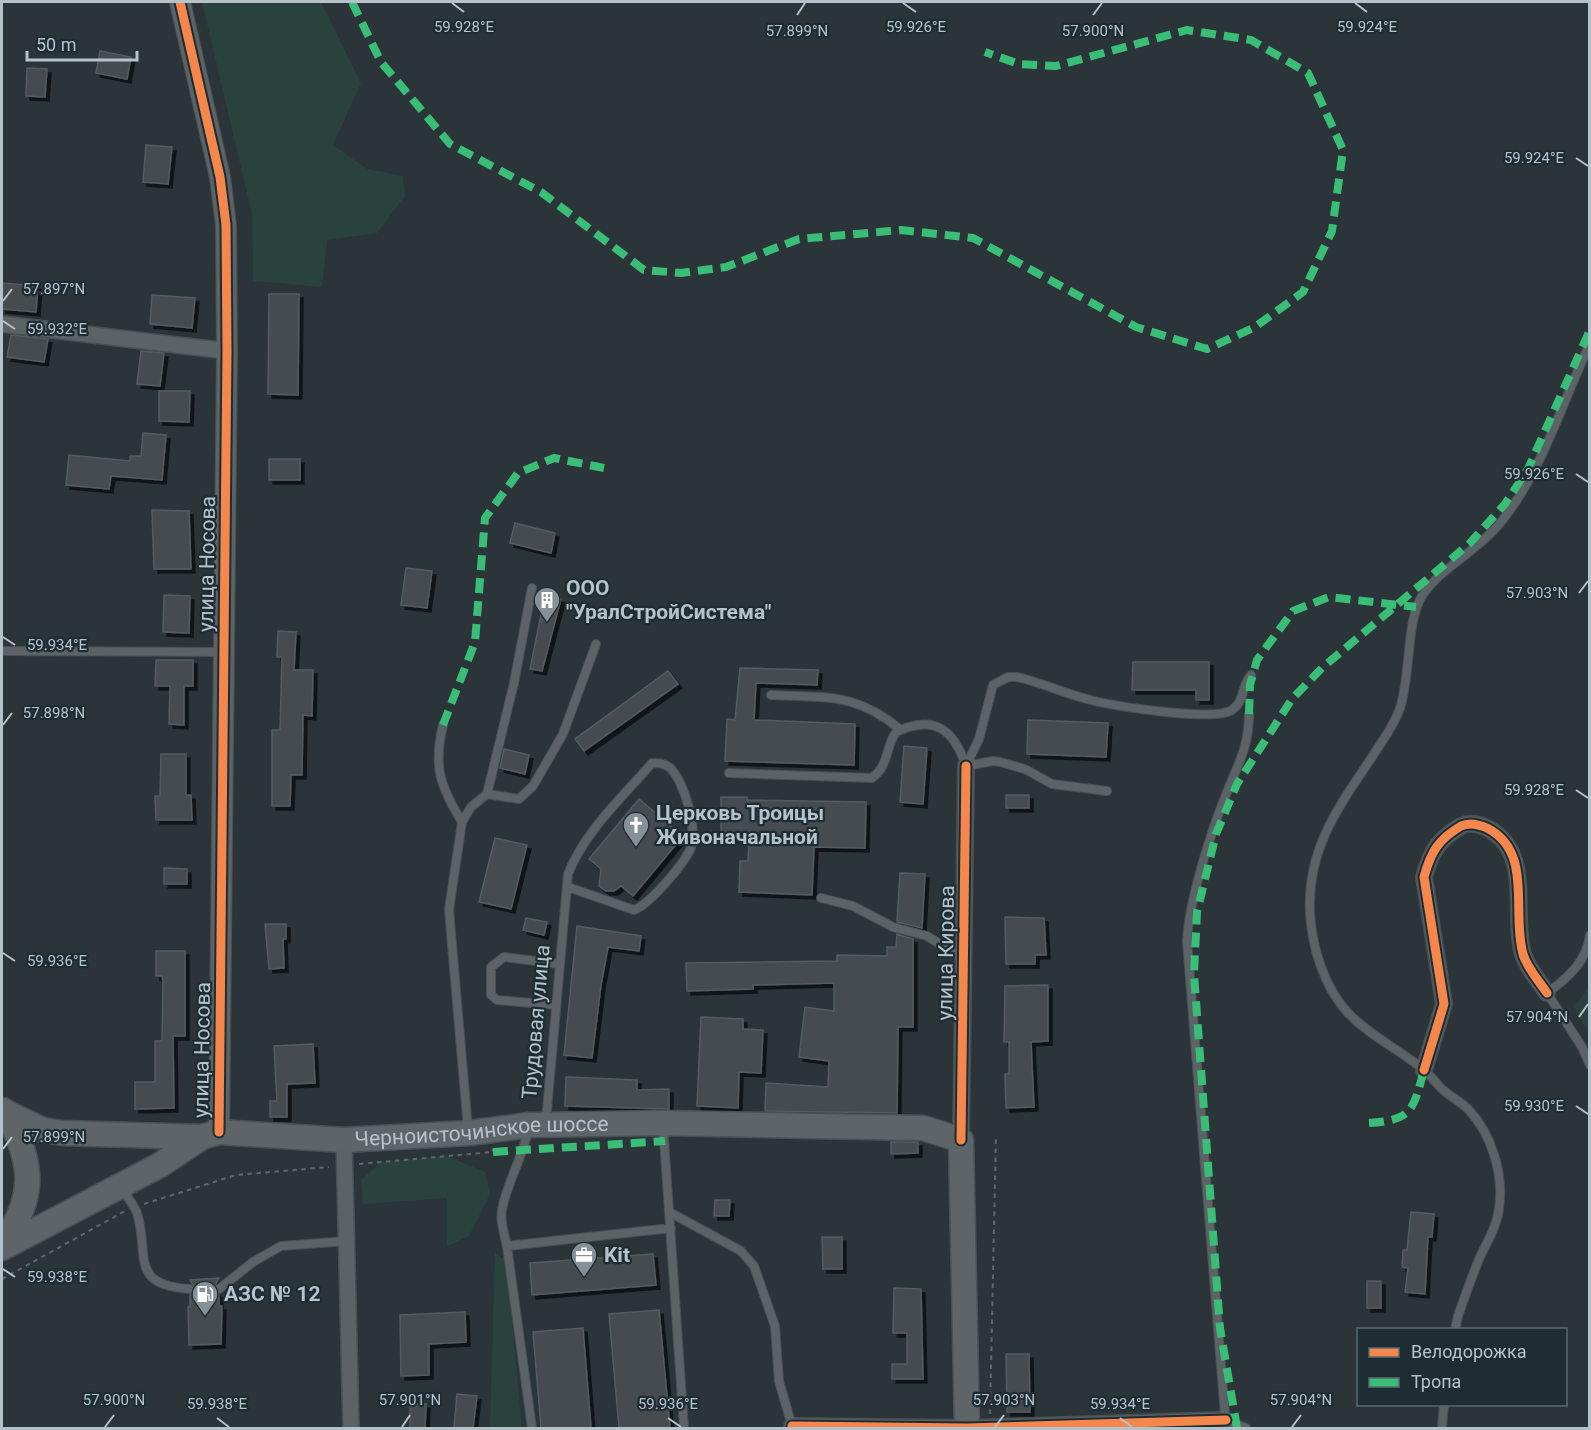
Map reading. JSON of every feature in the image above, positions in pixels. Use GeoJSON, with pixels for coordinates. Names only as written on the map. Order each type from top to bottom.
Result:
{"type":"FeatureCollection","features":[{"type":"Feature","properties":{"kind":"main road","name":"Черноисточинское шоссе"},"geometry":{"type":"LineString","coordinates":[[4,1111],[43,1130],[62,1133],[344,1140],[468,1133],[537,1125],[663,1123],[923,1128],[961,1140]]}},
{"type":"Feature","properties":{"kind":"main road"},"geometry":{"type":"LineString","coordinates":[[2,1246],[20,1218],[28,1183],[23,1148],[4,1111]]}},
{"type":"Feature","properties":{"kind":"main road"},"geometry":{"type":"LineString","coordinates":[[2,1246],[160,1165],[211,1135]]}},
{"type":"Feature","properties":{"kind":"main road","name":"улица Кирова"},"geometry":{"type":"LineString","coordinates":[[961,1140],[978,1428]]}},
{"type":"Feature","properties":{"kind":"street","name":"улица Носова"},"geometry":{"type":"LineString","coordinates":[[180,2],[220,177],[226,225],[224,652],[211,1135]]}},
{"type":"Feature","properties":{"kind":"street"},"geometry":{"type":"LineString","coordinates":[[2,324],[227,351]]}},
{"type":"Feature","properties":{"kind":"street","name":"улица Кирова"},"geometry":{"type":"LineString","coordinates":[[961,1140],[966,766]]}},
{"type":"Feature","properties":{"kind":"street"},"geometry":{"type":"LineString","coordinates":[[1425,1070],[1444,1004],[1424,877],[1431,858],[1444,835],[1466,823],[1480,825],[1508,844],[1516,871],[1523,956],[1547,993]]}},
{"type":"Feature","properties":{"kind":"street"},"geometry":{"type":"LineString","coordinates":[[344,1140],[351,1428]]}},
{"type":"Feature","properties":{"kind":"street"},"geometry":{"type":"LineString","coordinates":[[792,1426],[978,1428],[1226,1424]]}},
{"type":"Feature","properties":{"kind":"lane"},"geometry":{"type":"LineString","coordinates":[[1455,1328],[1499,1211],[1500,1191],[1497,1166],[1485,1132],[1467,1109],[1425,1070],[1362,1026],[1346,1011],[1321,967],[1310,913],[1311,880],[1323,834],[1336,810],[1389,732],[1399,710],[1406,687],[1416,607],[1423,594],[1436,581],[1484,542],[1526,486],[1590,344]]}},
{"type":"Feature","properties":{"kind":"lane"},"geometry":{"type":"LineString","coordinates":[[468,1133],[449,910],[462,822],[471,807],[487,794],[514,683],[532,588]]}},
{"type":"Feature","properties":{"kind":"lane"},"geometry":{"type":"LineString","coordinates":[[487,794],[519,799],[533,786],[563,734],[596,644]]}},
{"type":"Feature","properties":{"kind":"lane"},"geometry":{"type":"LineString","coordinates":[[2,651],[224,652]]}},
{"type":"Feature","properties":{"kind":"lane"},"geometry":{"type":"LineString","coordinates":[[966,766],[979,739],[993,685],[1008,677],[1028,679],[1101,703],[1219,715],[1231,711],[1240,703],[1246,681],[1251,675]]}},
{"type":"Feature","properties":{"kind":"lane"},"geometry":{"type":"LineString","coordinates":[[771,695],[845,699],[865,705],[901,730]]}},
{"type":"Feature","properties":{"kind":"lane"},"geometry":{"type":"LineString","coordinates":[[1246,1428],[1226,1424],[1187,941],[1192,908],[1208,849],[1246,745],[1249,714]]}},
{"type":"Feature","properties":{"kind":"lane"},"geometry":{"type":"LineString","coordinates":[[443,725],[437,750],[440,781],[462,822]]}},
{"type":"Feature","properties":{"kind":"lane"},"geometry":{"type":"LineString","coordinates":[[729,773],[872,778],[884,766],[892,739],[901,730],[932,726],[943,729],[955,738],[966,766]]}},
{"type":"Feature","properties":{"kind":"lane"},"geometry":{"type":"LineString","coordinates":[[966,766],[993,761],[1000,762],[1025,769],[1052,784],[1107,791]]}},
{"type":"Feature","properties":{"kind":"lane","name":"Трудовая улица"},"geometry":{"type":"LineString","coordinates":[[532,1428],[502,1223],[502,1205],[524,1150],[537,1125],[556,1005],[568,874],[576,854],[587,837],[652,763],[668,766],[675,773],[694,830],[690,849],[653,898],[634,910],[568,887]]}},
{"type":"Feature","properties":{"kind":"lane"},"geometry":{"type":"LineString","coordinates":[[820,898],[853,906],[893,927],[927,936],[964,959]]}},
{"type":"Feature","properties":{"kind":"lane"},"geometry":{"type":"LineString","coordinates":[[1590,935],[1588,948],[1580,963],[1563,982],[1547,993],[1590,1065]]}},
{"type":"Feature","properties":{"kind":"lane"},"geometry":{"type":"LineString","coordinates":[[556,1005],[497,1000],[491,995],[490,967],[504,957],[559,964]]}},
{"type":"Feature","properties":{"kind":"lane"},"geometry":{"type":"LineString","coordinates":[[663,1123],[684,1428]]}},
{"type":"Feature","properties":{"kind":"lane"},"geometry":{"type":"LineString","coordinates":[[120,1185],[133,1207],[147,1271],[156,1281],[169,1288],[190,1289]]}},
{"type":"Feature","properties":{"kind":"lane"},"geometry":{"type":"LineString","coordinates":[[671,1213],[741,1251],[753,1266],[775,1326],[779,1381],[792,1426]]}},
{"type":"Feature","properties":{"kind":"lane"},"geometry":{"type":"LineString","coordinates":[[507,1246],[671,1228]]}},
{"type":"Feature","properties":{"kind":"lane"},"geometry":{"type":"LineString","coordinates":[[219,1289],[253,1262],[281,1246],[348,1241]]}},
{"type":"Feature","properties":{"kind":"lane"},"geometry":{"type":"LineString","coordinates":[[1442,1428],[1444,1406]]}},
{"type":"Feature","properties":{"kind":"path"},"geometry":{"type":"LineString","coordinates":[[978,1428],[996,1135]]}},
{"type":"Feature","properties":{"kind":"path"},"geometry":{"type":"LineString","coordinates":[[2,1279],[133,1207],[236,1175],[493,1152]]}},
{"type":"Feature","properties":{"kind":"green space"},"geometry":{"type":"Polygon","coordinates":[[[202,2],[321,2],[361,83],[333,145],[367,169],[403,176],[405,196],[377,233],[327,240],[322,287],[253,281],[252,214],[202,2]]]}},
{"type":"Feature","properties":{"kind":"green space"},"geometry":{"type":"Polygon","coordinates":[[[1589,987],[1589,1032],[1578,1016],[1575,1006],[1589,987]]]}},
{"type":"Feature","properties":{"kind":"green space"},"geometry":{"type":"Polygon","coordinates":[[[447,1156],[485,1172],[490,1194],[469,1236],[447,1246],[447,1198],[363,1204],[361,1180],[381,1162],[447,1156]]]}},
{"type":"Feature","properties":{"kind":"green space"},"geometry":{"type":"Polygon","coordinates":[[[495,1253],[506,1260],[522,1428],[490,1428],[495,1253]]]}},
{"type":"Feature","properties":{"kind":"building"},"geometry":{"type":"Polygon","coordinates":[[[100,51],[131,57],[127,79],[96,73],[100,51]]]}},
{"type":"Feature","properties":{"kind":"building"},"geometry":{"type":"Polygon","coordinates":[[[27,68],[47,69],[45,97],[26,96],[27,68]]]}},
{"type":"Feature","properties":{"kind":"building"},"geometry":{"type":"Polygon","coordinates":[[[146,145],[172,147],[168,184],[143,182],[146,145]]]}},
{"type":"Feature","properties":{"kind":"building"},"geometry":{"type":"Polygon","coordinates":[[[2,283],[38,286],[36,312],[2,309],[2,283]]]}},
{"type":"Feature","properties":{"kind":"building"},"geometry":{"type":"Polygon","coordinates":[[[269,294],[299,294],[298,395],[268,394],[269,294]]]}},
{"type":"Feature","properties":{"kind":"building"},"geometry":{"type":"Polygon","coordinates":[[[152,295],[195,298],[192,328],[150,324],[152,295]]]}},
{"type":"Feature","properties":{"kind":"building"},"geometry":{"type":"Polygon","coordinates":[[[11,335],[48,339],[44,362],[7,357],[11,335]]]}},
{"type":"Feature","properties":{"kind":"building"},"geometry":{"type":"Polygon","coordinates":[[[141,351],[164,353],[160,386],[137,384],[141,351]]]}},
{"type":"Feature","properties":{"kind":"building"},"geometry":{"type":"Polygon","coordinates":[[[159,391],[190,391],[189,422],[159,421],[159,391]]]}},
{"type":"Feature","properties":{"kind":"building"},"geometry":{"type":"Polygon","coordinates":[[[143,433],[166,435],[162,480],[111,476],[109,489],[66,485],[69,455],[130,461],[130,456],[141,456],[143,433]]]}},
{"type":"Feature","properties":{"kind":"building"},"geometry":{"type":"Polygon","coordinates":[[[269,459],[300,459],[300,480],[269,480],[269,459]]]}},
{"type":"Feature","properties":{"kind":"building"},"geometry":{"type":"Polygon","coordinates":[[[152,510],[189,511],[191,569],[154,569],[152,510]]]}},
{"type":"Feature","properties":{"kind":"building"},"geometry":{"type":"Polygon","coordinates":[[[515,523],[555,533],[551,553],[510,543],[515,523]]]}},
{"type":"Feature","properties":{"kind":"building"},"geometry":{"type":"Polygon","coordinates":[[[406,568],[432,571],[427,608],[401,605],[406,568]]]}},
{"type":"Feature","properties":{"kind":"building"},"geometry":{"type":"Polygon","coordinates":[[[164,595],[190,596],[189,633],[163,632],[164,595]]]}},
{"type":"Feature","properties":{"kind":"building","name":"ООО \"УралСтройСистема\""},"geometry":{"type":"Polygon","coordinates":[[[545,595],[561,599],[542,671],[530,669],[545,595]]]}},
{"type":"Feature","properties":{"kind":"building"},"geometry":{"type":"Polygon","coordinates":[[[278,631],[296,632],[294,670],[313,670],[312,716],[303,715],[302,775],[291,775],[290,806],[272,806],[272,730],[280,730],[282,657],[277,657],[278,631]]]}},
{"type":"Feature","properties":{"kind":"building"},"geometry":{"type":"Polygon","coordinates":[[[156,660],[193,660],[193,686],[184,686],[184,725],[169,724],[170,686],[155,686],[156,660]]]}},
{"type":"Feature","properties":{"kind":"building"},"geometry":{"type":"Polygon","coordinates":[[[1133,662],[1209,662],[1209,700],[1196,700],[1196,690],[1132,690],[1133,662]]]}},
{"type":"Feature","properties":{"kind":"building"},"geometry":{"type":"Polygon","coordinates":[[[740,668],[818,670],[817,685],[756,683],[754,720],[855,724],[854,765],[725,761],[727,719],[735,720],[740,668]]]}},
{"type":"Feature","properties":{"kind":"building"},"geometry":{"type":"Polygon","coordinates":[[[668,671],[678,684],[584,751],[575,739],[668,671]]]}},
{"type":"Feature","properties":{"kind":"building"},"geometry":{"type":"Polygon","coordinates":[[[1028,720],[1108,723],[1106,757],[1027,754],[1028,720]]]}},
{"type":"Feature","properties":{"kind":"building"},"geometry":{"type":"Polygon","coordinates":[[[904,746],[927,748],[923,804],[900,802],[904,746]]]}},
{"type":"Feature","properties":{"kind":"building"},"geometry":{"type":"Polygon","coordinates":[[[504,749],[529,755],[525,774],[500,768],[504,749]]]}},
{"type":"Feature","properties":{"kind":"building"},"geometry":{"type":"Polygon","coordinates":[[[161,754],[186,754],[186,795],[191,795],[192,820],[156,820],[155,796],[160,796],[161,754]]]}},
{"type":"Feature","properties":{"kind":"building"},"geometry":{"type":"Polygon","coordinates":[[[1006,795],[1029,795],[1029,808],[1006,808],[1006,795]]]}},
{"type":"Feature","properties":{"kind":"building"},"geometry":{"type":"Polygon","coordinates":[[[721,797],[747,797],[747,800],[866,802],[865,848],[814,847],[812,895],[739,892],[740,861],[748,861],[749,838],[721,838],[721,797]]]}},
{"type":"Feature","properties":{"kind":"building","name":"Церковь Троицы Живоначальной"},"geometry":{"type":"Polygon","coordinates":[[[639,799],[683,836],[633,896],[621,886],[614,891],[606,891],[599,886],[601,869],[589,859],[639,799]]]}},
{"type":"Feature","properties":{"kind":"building"},"geometry":{"type":"Polygon","coordinates":[[[495,838],[527,845],[511,909],[479,902],[495,838]]]}},
{"type":"Feature","properties":{"kind":"building"},"geometry":{"type":"Polygon","coordinates":[[[164,868],[187,869],[187,884],[164,884],[164,868]]]}},
{"type":"Feature","properties":{"kind":"building"},"geometry":{"type":"Polygon","coordinates":[[[900,873],[925,874],[922,928],[897,922],[900,873]]]}},
{"type":"Feature","properties":{"kind":"building"},"geometry":{"type":"Polygon","coordinates":[[[1005,917],[1044,918],[1046,955],[1035,955],[1035,964],[1006,964],[1005,917]]]}},
{"type":"Feature","properties":{"kind":"building"},"geometry":{"type":"Polygon","coordinates":[[[526,918],[547,922],[544,935],[523,930],[526,918]]]}},
{"type":"Feature","properties":{"kind":"building"},"geometry":{"type":"Polygon","coordinates":[[[265,924],[286,924],[286,939],[283,939],[284,968],[269,969],[265,924]]]}},
{"type":"Feature","properties":{"kind":"building"},"geometry":{"type":"Polygon","coordinates":[[[577,926],[641,936],[639,951],[608,947],[592,1058],[564,1055],[577,926]]]}},
{"type":"Feature","properties":{"kind":"building"},"geometry":{"type":"Polygon","coordinates":[[[897,934],[913,939],[913,1027],[898,1027],[897,1113],[765,1111],[766,1083],[828,1087],[829,1061],[799,1057],[805,1007],[834,1011],[834,983],[753,985],[753,989],[687,991],[686,963],[837,961],[837,955],[887,956],[887,947],[896,947],[897,934]]]}},
{"type":"Feature","properties":{"kind":"building"},"geometry":{"type":"Polygon","coordinates":[[[156,951],[185,951],[185,1036],[173,1036],[174,1108],[135,1109],[135,1082],[155,1082],[155,1041],[162,1041],[163,981],[162,976],[156,976],[156,951]]]}},
{"type":"Feature","properties":{"kind":"building"},"geometry":{"type":"Polygon","coordinates":[[[1048,985],[1048,1041],[1031,1042],[1034,1107],[1006,1108],[1005,1074],[1009,1074],[1009,1042],[1004,1042],[1005,986],[1048,985]]]}},
{"type":"Feature","properties":{"kind":"building"},"geometry":{"type":"Polygon","coordinates":[[[701,1017],[743,1019],[743,1029],[763,1030],[761,1073],[739,1072],[738,1108],[697,1106],[701,1017]]]}},
{"type":"Feature","properties":{"kind":"building"},"geometry":{"type":"Polygon","coordinates":[[[313,1044],[315,1083],[287,1084],[287,1117],[270,1117],[270,1101],[277,1101],[274,1046],[313,1044]]]}},
{"type":"Feature","properties":{"kind":"building"},"geometry":{"type":"Polygon","coordinates":[[[566,1077],[637,1080],[637,1090],[669,1089],[669,1109],[565,1106],[566,1077]]]}},
{"type":"Feature","properties":{"kind":"building"},"geometry":{"type":"Polygon","coordinates":[[[891,1142],[918,1142],[918,1153],[891,1154],[891,1142]]]}},
{"type":"Feature","properties":{"kind":"building"},"geometry":{"type":"Polygon","coordinates":[[[715,1200],[730,1200],[729,1216],[714,1216],[715,1200]]]}},
{"type":"Feature","properties":{"kind":"building"},"geometry":{"type":"Polygon","coordinates":[[[1411,1212],[1434,1214],[1432,1237],[1428,1237],[1425,1294],[1405,1292],[1408,1268],[1402,1267],[1403,1250],[1407,1250],[1411,1212]]]}},
{"type":"Feature","properties":{"kind":"building"},"geometry":{"type":"Polygon","coordinates":[[[822,1237],[842,1237],[842,1269],[823,1269],[822,1237]]]}},
{"type":"Feature","properties":{"kind":"building"},"geometry":{"type":"Polygon","coordinates":[[[653,1254],[656,1285],[532,1295],[530,1263],[653,1254]]]}},
{"type":"Feature","properties":{"kind":"building"},"geometry":{"type":"Polygon","coordinates":[[[219,1278],[213,1289],[219,1295],[219,1306],[222,1306],[221,1344],[189,1345],[188,1307],[190,1307],[190,1295],[196,1289],[190,1280],[219,1278]]]}},
{"type":"Feature","properties":{"kind":"building"},"geometry":{"type":"Polygon","coordinates":[[[1367,1281],[1381,1281],[1381,1308],[1367,1308],[1367,1281]]]}},
{"type":"Feature","properties":{"kind":"building"},"geometry":{"type":"Polygon","coordinates":[[[894,1288],[921,1289],[923,1379],[892,1379],[892,1364],[907,1364],[907,1333],[893,1333],[894,1288]]]}},
{"type":"Feature","properties":{"kind":"building"},"geometry":{"type":"Polygon","coordinates":[[[659,1310],[670,1428],[619,1428],[609,1314],[659,1310]]]}},
{"type":"Feature","properties":{"kind":"building"},"geometry":{"type":"Polygon","coordinates":[[[465,1312],[466,1342],[429,1344],[429,1375],[401,1376],[400,1315],[465,1312]]]}},
{"type":"Feature","properties":{"kind":"building"},"geometry":{"type":"Polygon","coordinates":[[[583,1328],[591,1428],[541,1428],[533,1332],[583,1328]]]}},
{"type":"Feature","properties":{"kind":"building"},"geometry":{"type":"Polygon","coordinates":[[[1006,1354],[1029,1354],[1030,1412],[1007,1412],[1006,1354]]]}},
{"type":"Feature","properties":{"kind":"building"},"geometry":{"type":"Polygon","coordinates":[[[457,1394],[477,1396],[473,1428],[454,1428],[457,1394]]]}},
{"type":"Feature","properties":{"kind":"building"},"geometry":{"type":"Polygon","coordinates":[[[410,1404],[426,1404],[425,1428],[410,1428],[410,1404]]]}},
{"type":"Feature","properties":{"kind":"marked path"},"geometry":{"type":"LineString","coordinates":[[352,2],[381,62],[450,144],[541,192],[644,270],[681,273],[726,267],[799,239],[901,230],[973,238],[1136,327],[1207,349],[1255,327],[1303,292],[1332,231],[1343,150],[1308,73],[1251,40],[1187,30],[1056,66],[1019,64],[985,52]]}},
{"type":"Feature","properties":{"kind":"marked path"},"geometry":{"type":"LineString","coordinates":[[1237,1428],[1220,1328],[1194,974],[1197,912],[1216,834],[1237,784],[1292,699],[1322,668],[1470,543],[1505,504],[1528,469],[1590,330]]}},
{"type":"Feature","properties":{"kind":"marked path"},"geometry":{"type":"LineString","coordinates":[[443,725],[475,642],[485,518],[518,473],[554,458],[604,468]]}},
{"type":"Feature","properties":{"kind":"marked path"},"geometry":{"type":"LineString","coordinates":[[1249,714],[1250,685],[1257,660],[1293,611],[1329,597],[1416,607]]}},
{"type":"Feature","properties":{"kind":"marked path"},"geometry":{"type":"LineString","coordinates":[[1369,1123],[1395,1119],[1409,1110],[1417,1095],[1424,1070]]}},
{"type":"Feature","properties":{"kind":"marked path"},"geometry":{"type":"LineString","coordinates":[[493,1152],[665,1141]]}},
{"type":"Feature","properties":{"kind":"cycle path"},"geometry":{"type":"LineString","coordinates":[[180,2],[220,177],[226,225],[227,351],[219,1132]]}},
{"type":"Feature","properties":{"kind":"cycle path"},"geometry":{"type":"LineString","coordinates":[[961,1140],[966,766]]}},
{"type":"Feature","properties":{"kind":"cycle path"},"geometry":{"type":"LineString","coordinates":[[1424,1070],[1444,1004],[1424,877],[1430,860],[1441,841],[1461,826],[1474,824],[1487,828],[1502,839],[1511,852],[1516,867],[1523,954],[1530,969],[1547,993]]}},
{"type":"Feature","properties":{"kind":"cycle path"},"geometry":{"type":"LineString","coordinates":[[792,1426],[967,1428],[1226,1420]]}},
{"type":"Feature","properties":{"kind":"place","name":"ООО \"УралСтройСистема\""},"geometry":{"type":"Point","coordinates":[547,623]}},
{"type":"Feature","properties":{"kind":"place","name":"Церковь Троицы Живоначальной"},"geometry":{"type":"Point","coordinates":[636,848]}},
{"type":"Feature","properties":{"kind":"place","name":"Kit"},"geometry":{"type":"Point","coordinates":[584,1278]}},
{"type":"Feature","properties":{"kind":"place","name":"АЗС № 12"},"geometry":{"type":"Point","coordinates":[205,1317]}}]}
